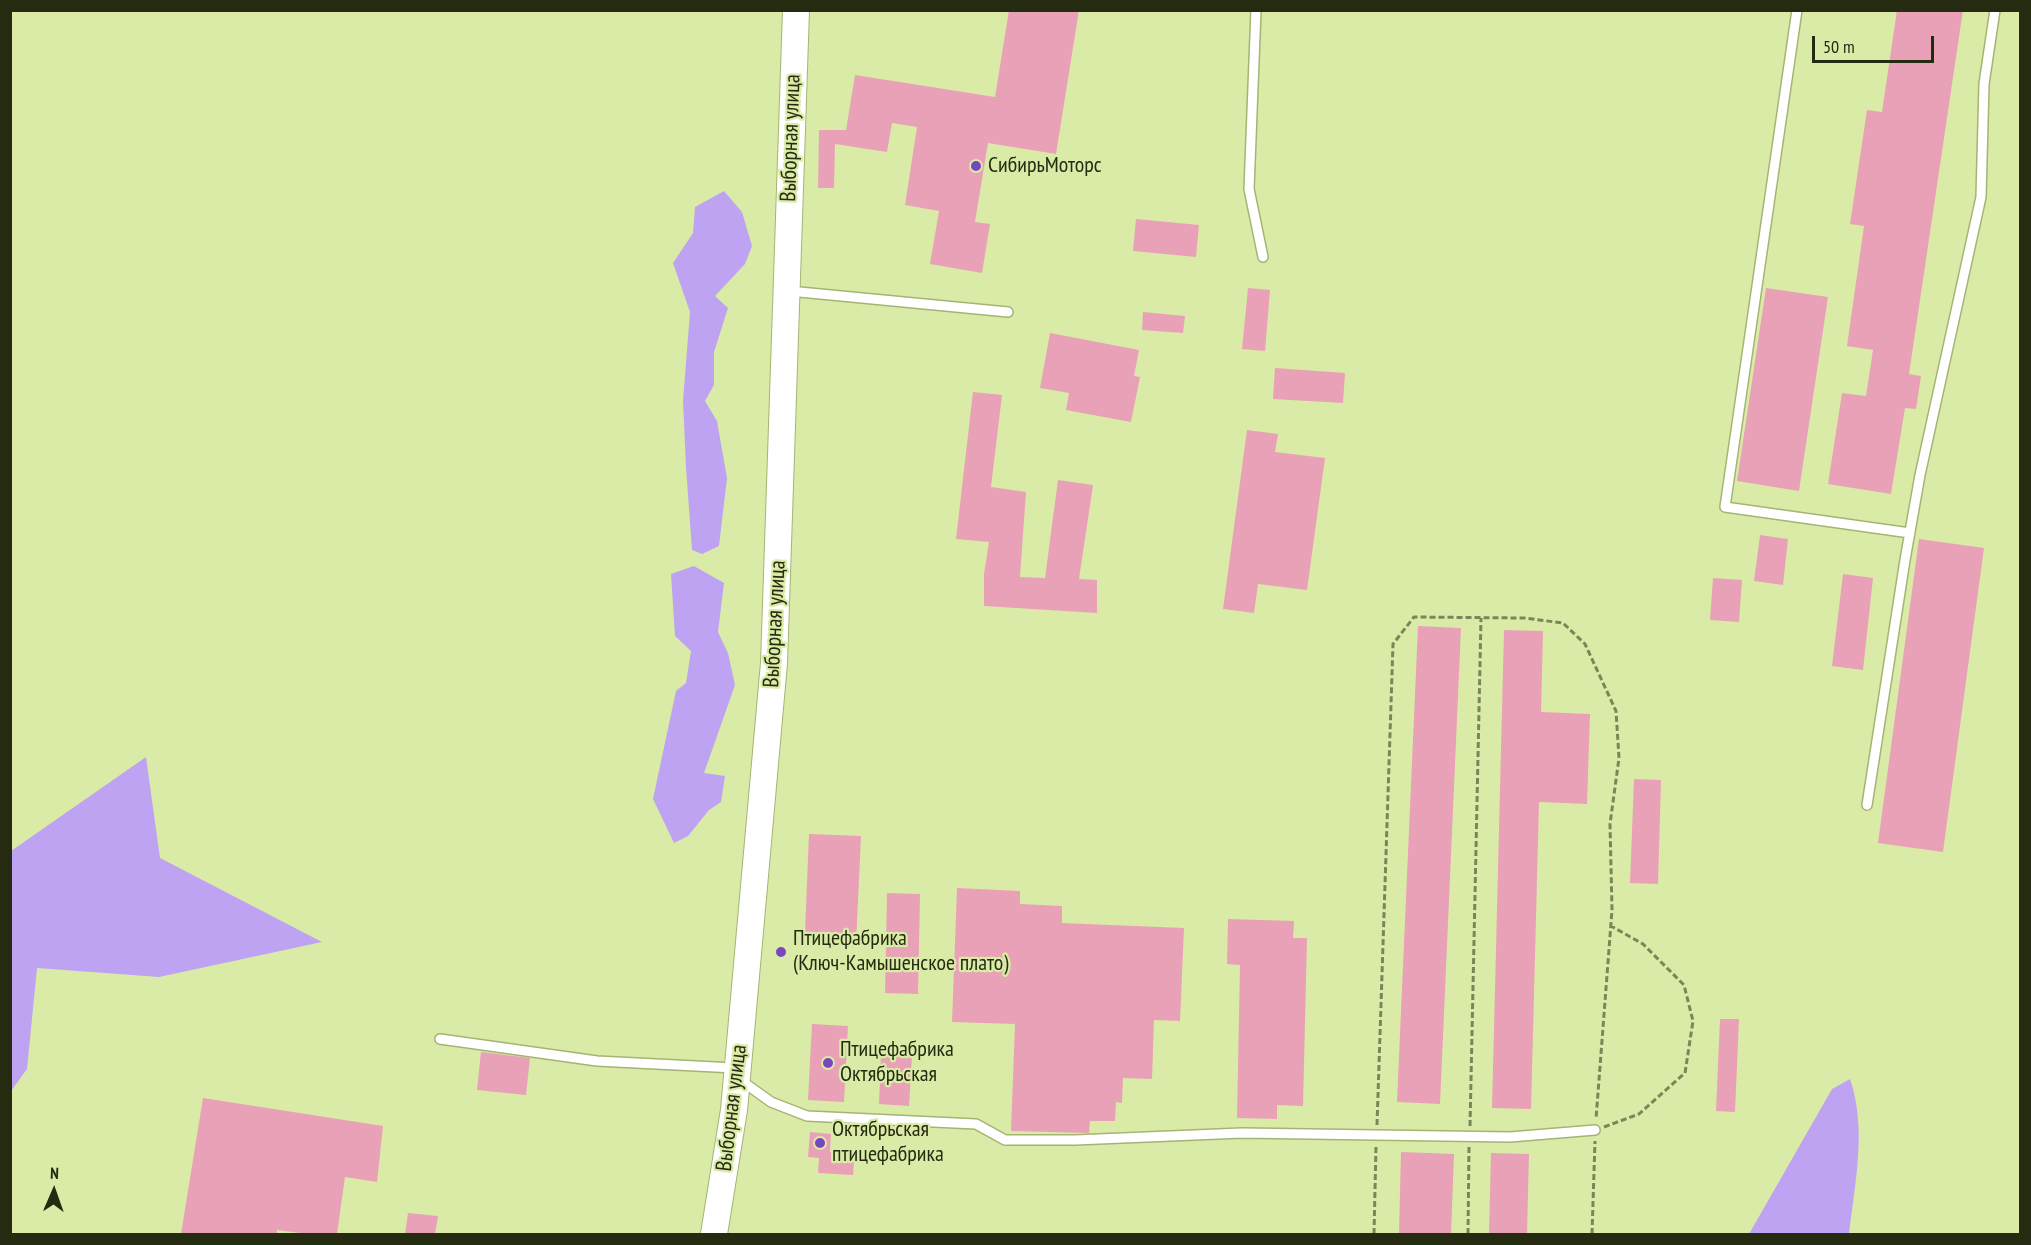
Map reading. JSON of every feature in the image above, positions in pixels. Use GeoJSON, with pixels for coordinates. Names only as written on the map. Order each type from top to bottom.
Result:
{"type":"FeatureCollection","features":[{"type":"Feature","properties":{"kind":"main road","name":"Выборная улица"},"geometry":{"type":"LineString","coordinates":[[714,1234],[737,1073],[774,663],[796,10]]}},
{"type":"Feature","properties":{"kind":"lane"},"geometry":{"type":"LineString","coordinates":[[1256,10],[1249,189],[1263,257]]}},
{"type":"Feature","properties":{"kind":"lane"},"geometry":{"type":"LineString","coordinates":[[1797,10],[1725,507],[1910,533]]}},
{"type":"Feature","properties":{"kind":"lane"},"geometry":{"type":"LineString","coordinates":[[1867,805],[1910,533],[1981,197],[1984,84],[1995,10]]}},
{"type":"Feature","properties":{"kind":"lane"},"geometry":{"type":"LineString","coordinates":[[786,291],[1008,312]]}},
{"type":"Feature","properties":{"kind":"lane"},"geometry":{"type":"LineString","coordinates":[[441,1039],[597,1060],[737,1073],[771,1102],[807,1116],[976,1124],[1005,1140],[1075,1140],[1242,1133],[1510,1137],[1595,1130]]}},
{"type":"Feature","properties":{"kind":"path"},"geometry":{"type":"LineString","coordinates":[[1374,1234],[1393,644],[1414,617],[1524,618],[1563,623],[1585,644],[1616,711],[1619,758],[1610,824],[1611,926],[1595,1130],[1592,1234]]}},
{"type":"Feature","properties":{"kind":"path"},"geometry":{"type":"LineString","coordinates":[[1468,1234],[1481,618]]}},
{"type":"Feature","properties":{"kind":"path"},"geometry":{"type":"LineString","coordinates":[[1595,1130],[1639,1114],[1685,1073],[1693,1021],[1684,985],[1643,944],[1611,926]]}},
{"type":"Feature","properties":{"kind":"shaded area"},"geometry":{"type":"Polygon","coordinates":[[[724,191],[742,212],[752,246],[745,264],[715,296],[728,308],[714,352],[714,385],[705,401],[717,421],[727,478],[719,546],[702,554],[692,550],[686,467],[683,401],[690,312],[673,263],[693,233],[695,207],[724,191]]]}},
{"type":"Feature","properties":{"kind":"shaded area"},"geometry":{"type":"Polygon","coordinates":[[[694,566],[724,583],[718,632],[728,653],[735,685],[704,773],[725,776],[721,802],[709,810],[688,836],[674,843],[653,799],[676,691],[686,683],[691,651],[675,636],[671,574],[694,566]]]}},
{"type":"Feature","properties":{"kind":"shaded area"},"geometry":{"type":"Polygon","coordinates":[[[146,757],[160,858],[322,942],[159,977],[37,968],[27,1069],[11,1091],[11,851],[146,757]]]}},
{"type":"Feature","properties":{"kind":"shaded area"},"geometry":{"type":"Polygon","coordinates":[[[1850,1079],[1858,1117],[1859,1136],[1849,1234],[1749,1234],[1832,1089],[1850,1079]]]}},
{"type":"Feature","properties":{"kind":"building"},"geometry":{"type":"Polygon","coordinates":[[[1009,10],[1079,10],[1056,154],[988,143],[975,222],[990,224],[982,273],[930,264],[939,211],[905,205],[917,127],[892,123],[887,152],[835,144],[834,188],[818,188],[819,130],[846,130],[855,75],[995,97],[1009,10]]]}},
{"type":"Feature","properties":{"kind":"building"},"geometry":{"type":"Polygon","coordinates":[[[1897,10],[1963,10],[1909,374],[1921,376],[1916,409],[1905,408],[1891,494],[1828,484],[1842,393],[1866,396],[1873,350],[1847,346],[1864,226],[1850,224],[1867,110],[1882,112],[1897,10]]]}},
{"type":"Feature","properties":{"kind":"building"},"geometry":{"type":"Polygon","coordinates":[[[1136,219],[1199,225],[1196,257],[1133,251],[1136,219]]]}},
{"type":"Feature","properties":{"kind":"building"},"geometry":{"type":"Polygon","coordinates":[[[1248,288],[1270,290],[1265,351],[1242,349],[1248,288]]]}},
{"type":"Feature","properties":{"kind":"building"},"geometry":{"type":"Polygon","coordinates":[[[1766,288],[1828,297],[1799,491],[1737,481],[1766,288]]]}},
{"type":"Feature","properties":{"kind":"building"},"geometry":{"type":"Polygon","coordinates":[[[1143,312],[1185,316],[1183,333],[1142,330],[1143,312]]]}},
{"type":"Feature","properties":{"kind":"building"},"geometry":{"type":"Polygon","coordinates":[[[1050,333],[1139,350],[1134,376],[1140,377],[1131,422],[1066,410],[1069,393],[1040,388],[1050,333]]]}},
{"type":"Feature","properties":{"kind":"building"},"geometry":{"type":"Polygon","coordinates":[[[1275,368],[1345,373],[1343,403],[1273,399],[1275,368]]]}},
{"type":"Feature","properties":{"kind":"building"},"geometry":{"type":"Polygon","coordinates":[[[973,392],[1002,395],[991,487],[1026,492],[1020,577],[1045,578],[1058,480],[1093,485],[1079,579],[1097,580],[1097,613],[984,606],[984,574],[989,542],[956,539],[973,392]]]}},
{"type":"Feature","properties":{"kind":"building"},"geometry":{"type":"Polygon","coordinates":[[[1247,430],[1278,434],[1275,452],[1325,458],[1307,590],[1258,584],[1254,613],[1223,609],[1247,430]]]}},
{"type":"Feature","properties":{"kind":"building"},"geometry":{"type":"Polygon","coordinates":[[[1760,535],[1788,539],[1783,585],[1754,581],[1760,535]]]}},
{"type":"Feature","properties":{"kind":"building"},"geometry":{"type":"Polygon","coordinates":[[[1919,539],[1984,548],[1943,852],[1878,843],[1919,539]]]}},
{"type":"Feature","properties":{"kind":"building"},"geometry":{"type":"Polygon","coordinates":[[[1843,574],[1873,578],[1863,670],[1832,666],[1843,574]]]}},
{"type":"Feature","properties":{"kind":"building"},"geometry":{"type":"Polygon","coordinates":[[[1713,578],[1742,580],[1739,622],[1710,620],[1713,578]]]}},
{"type":"Feature","properties":{"kind":"building"},"geometry":{"type":"Polygon","coordinates":[[[1418,626],[1461,628],[1440,1104],[1397,1102],[1418,626]]]}},
{"type":"Feature","properties":{"kind":"building"},"geometry":{"type":"Polygon","coordinates":[[[1504,630],[1543,631],[1541,712],[1590,714],[1587,804],[1539,802],[1531,1109],[1492,1108],[1504,630]]]}},
{"type":"Feature","properties":{"kind":"building"},"geometry":{"type":"Polygon","coordinates":[[[1634,779],[1661,780],[1658,884],[1630,883],[1634,779]]]}},
{"type":"Feature","properties":{"kind":"building"},"geometry":{"type":"Polygon","coordinates":[[[809,834],[861,836],[856,944],[839,943],[839,933],[805,932],[809,834]]]}},
{"type":"Feature","properties":{"kind":"building"},"geometry":{"type":"Polygon","coordinates":[[[957,888],[1020,891],[1020,904],[1062,906],[1062,923],[1184,928],[1180,1021],[1154,1020],[1152,1079],[1123,1078],[1122,1103],[1116,1102],[1115,1121],[1090,1121],[1089,1133],[1011,1131],[1015,1024],[952,1022],[957,888]]]}},
{"type":"Feature","properties":{"kind":"building"},"geometry":{"type":"Polygon","coordinates":[[[887,893],[920,894],[918,994],[885,993],[887,893]]]}},
{"type":"Feature","properties":{"kind":"building"},"geometry":{"type":"Polygon","coordinates":[[[1228,919],[1294,921],[1293,938],[1307,938],[1303,1106],[1277,1105],[1277,1119],[1237,1118],[1240,965],[1227,964],[1228,919]]]}},
{"type":"Feature","properties":{"kind":"building"},"geometry":{"type":"Polygon","coordinates":[[[1720,1019],[1739,1019],[1735,1112],[1716,1111],[1720,1019]]]}},
{"type":"Feature","properties":{"kind":"building","name":"Птицефабрика Октябрьская"},"geometry":{"type":"Polygon","coordinates":[[[812,1024],[848,1026],[844,1102],[808,1100],[812,1024]]]}},
{"type":"Feature","properties":{"kind":"building"},"geometry":{"type":"Polygon","coordinates":[[[481,1052],[530,1058],[526,1095],[477,1090],[481,1052]]]}},
{"type":"Feature","properties":{"kind":"building"},"geometry":{"type":"Polygon","coordinates":[[[881,1054],[912,1056],[909,1106],[879,1104],[881,1054]]]}},
{"type":"Feature","properties":{"kind":"building"},"geometry":{"type":"Polygon","coordinates":[[[203,1098],[383,1126],[377,1182],[345,1177],[337,1234],[308,1234],[277,1230],[277,1234],[181,1234],[203,1098]]]}},
{"type":"Feature","properties":{"kind":"building"},"geometry":{"type":"Polygon","coordinates":[[[810,1132],[831,1134],[830,1152],[843,1153],[842,1159],[854,1160],[853,1175],[818,1173],[819,1158],[808,1157],[810,1132]]]}},
{"type":"Feature","properties":{"kind":"building"},"geometry":{"type":"Polygon","coordinates":[[[1401,1152],[1454,1154],[1451,1234],[1399,1234],[1401,1152]]]}},
{"type":"Feature","properties":{"kind":"building"},"geometry":{"type":"Polygon","coordinates":[[[1491,1153],[1529,1154],[1527,1234],[1489,1234],[1491,1153]]]}},
{"type":"Feature","properties":{"kind":"building"},"geometry":{"type":"Polygon","coordinates":[[[408,1213],[438,1216],[435,1234],[405,1234],[408,1213]]]}},
{"type":"Feature","properties":{"kind":"place","name":"СибирьМоторс"},"geometry":{"type":"Point","coordinates":[976,166]}},
{"type":"Feature","properties":{"kind":"place","name":"Птицефабрика (Ключ-Камышенское плато)"},"geometry":{"type":"Point","coordinates":[781,952]}},
{"type":"Feature","properties":{"kind":"place","name":"Птицефабрика Октябрьская"},"geometry":{"type":"Point","coordinates":[828,1063]}},
{"type":"Feature","properties":{"kind":"place","name":"Октябрьская птицефабрика"},"geometry":{"type":"Point","coordinates":[820,1143]}}]}
